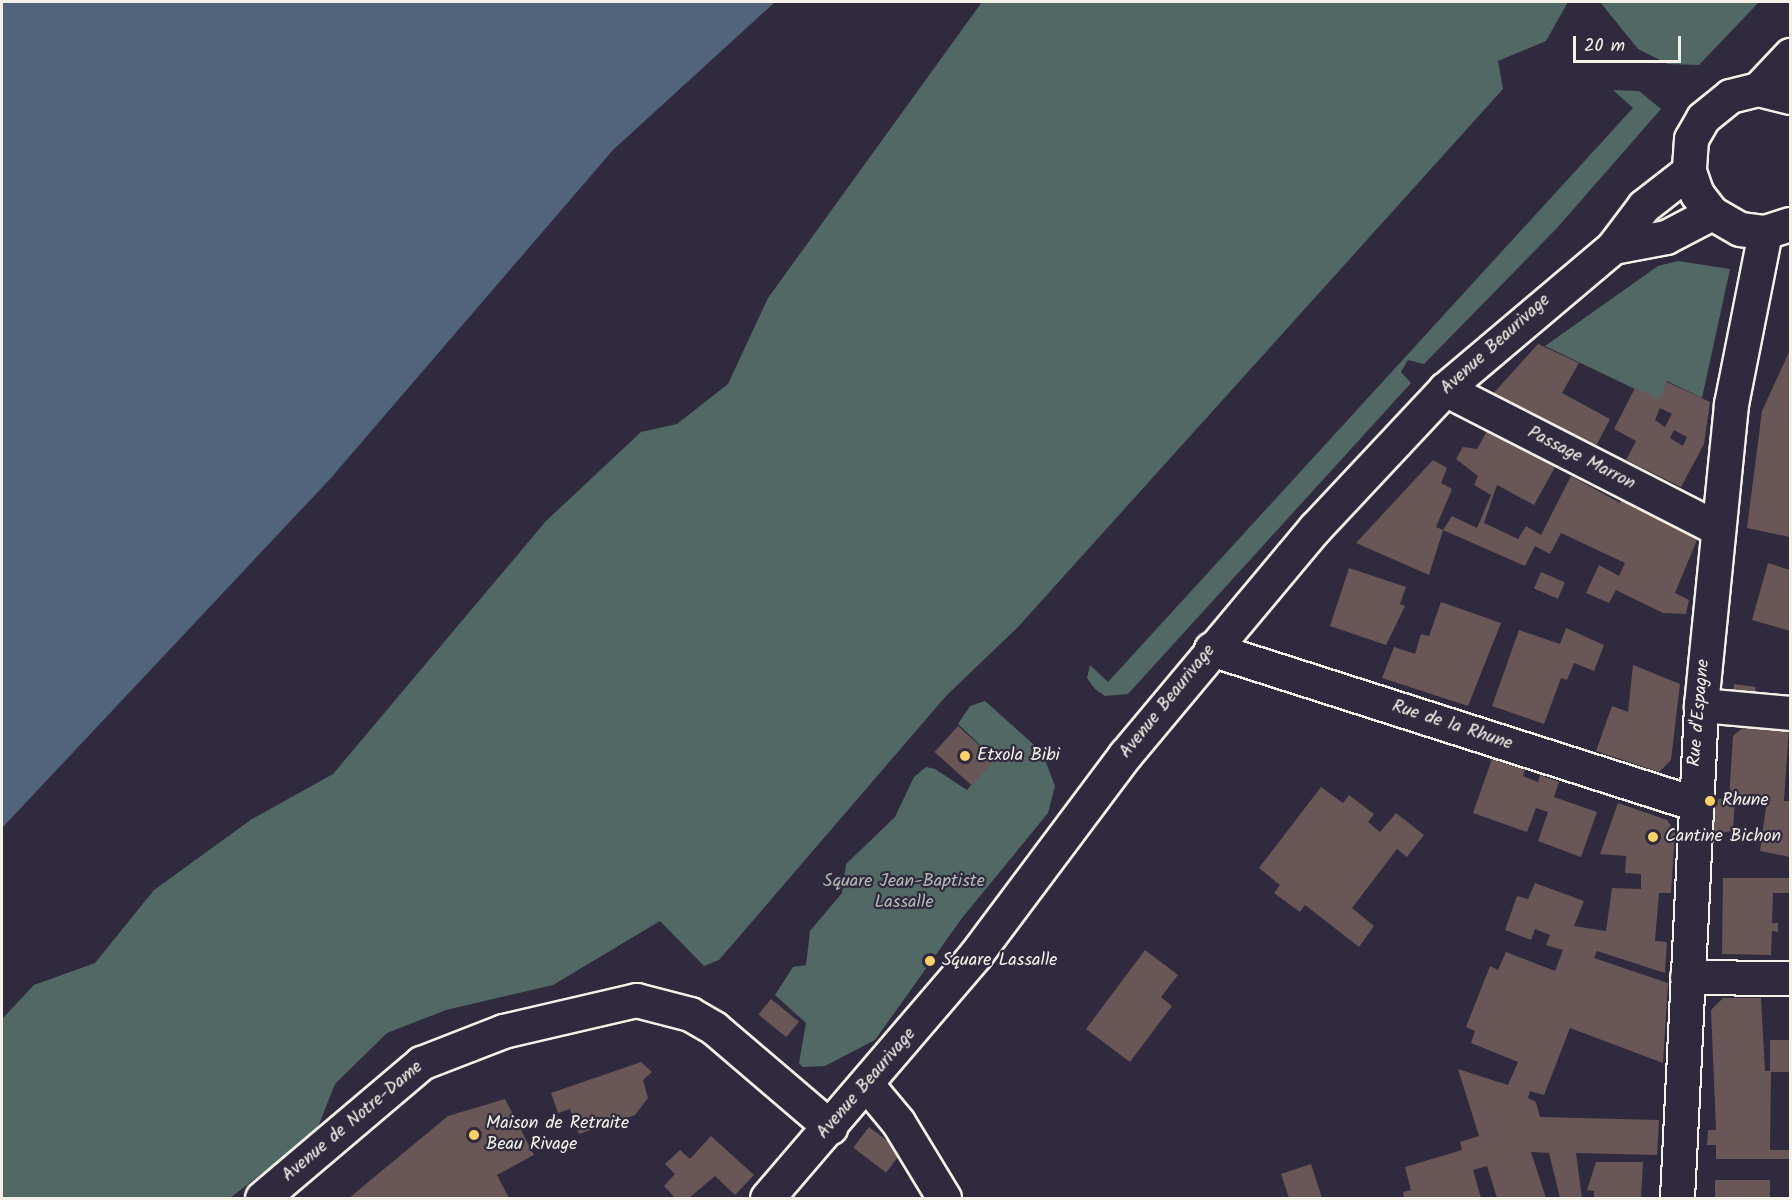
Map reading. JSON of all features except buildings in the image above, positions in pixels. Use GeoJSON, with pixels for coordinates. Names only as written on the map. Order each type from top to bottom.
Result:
{"type":"FeatureCollection","features":[{"type":"Feature","properties":{"kind":"street"},"geometry":{"type":"LineString","coordinates":[[1758,89],[1791,55]]}},
{"type":"Feature","properties":{"kind":"street"},"geometry":{"type":"LineString","coordinates":[[1783,229],[1740,229],[1712,213],[1696,194],[1689,171],[1691,139],[1703,118],[1730,96],[1758,89],[1791,97]]}},
{"type":"Feature","properties":{"kind":"street","name":"Avenue Beaurivage"},"geometry":{"type":"LineString","coordinates":[[767,1198],[868,1086],[1210,649],[1445,389],[1613,247],[1644,206],[1689,171]]}},
{"type":"Feature","properties":{"kind":"street","name":"Avenue Beaurivage"},"geometry":{"type":"LineString","coordinates":[[1613,247],[1666,237],[1712,213]]}},
{"type":"Feature","properties":{"kind":"street","name":"Rue d'Espagne"},"geometry":{"type":"LineString","coordinates":[[1677,1198],[1693,803],[1717,528],[1731,404],[1783,229]]}},
{"type":"Feature","properties":{"kind":"street","name":"Passage Marron"},"geometry":{"type":"LineString","coordinates":[[1445,389],[1717,528]]}},
{"type":"Feature","properties":{"kind":"street","name":"Rue de la Rhune"},"geometry":{"type":"LineString","coordinates":[[1210,649],[1693,803]]}},
{"type":"Feature","properties":{"kind":"street"},"geometry":{"type":"LineString","coordinates":[[1701,705],[1791,713]]}},
{"type":"Feature","properties":{"kind":"street"},"geometry":{"type":"LineString","coordinates":[[1687,977],[1791,978]]}},
{"type":"Feature","properties":{"kind":"street","name":"Avenue de Notre-Dame"},"geometry":{"type":"LineString","coordinates":[[262,1198],[421,1064],[503,1031],[636,1000],[682,1011],[714,1028],[830,1127]]}},
{"type":"Feature","properties":{"kind":"street"},"geometry":{"type":"LineString","coordinates":[[868,1086],[898,1122],[944,1198]]}},
{"type":"Feature","properties":{"kind":"green space"},"geometry":{"type":"Polygon","coordinates":[[[982,2],[1568,2],[1546,41],[1498,61],[1503,89],[1018,627],[946,696],[719,960],[704,966],[660,921],[553,985],[446,1010],[387,1033],[335,1084],[316,1132],[230,1198],[2,1198],[2,1019],[34,985],[95,963],[154,890],[252,819],[333,774],[546,521],[641,432],[677,424],[728,384],[768,298],[982,2]]]}},
{"type":"Feature","properties":{"kind":"green space"},"geometry":{"type":"Polygon","coordinates":[[[1600,2],[1759,2],[1699,65],[1668,64],[1638,49],[1600,2]]]}},
{"type":"Feature","properties":{"kind":"green space"},"geometry":{"type":"Polygon","coordinates":[[[1613,90],[1639,91],[1661,109],[1557,228],[1424,364],[1408,360],[1401,372],[1411,383],[1128,694],[1105,696],[1095,689],[1087,678],[1090,665],[1108,682],[1633,108],[1613,90]]]}},
{"type":"Feature","properties":{"kind":"green space"},"geometry":{"type":"Polygon","coordinates":[[[1678,261],[1730,269],[1702,398],[1667,381],[1660,401],[1545,346],[1658,266],[1678,261]]]}},
{"type":"Feature","properties":{"kind":"green space","name":"Square Jean-Baptiste Lassalle"},"geometry":{"type":"Polygon","coordinates":[[[985,701],[1042,752],[1055,786],[1048,813],[962,918],[875,1040],[825,1066],[803,1067],[799,1063],[806,1023],[775,995],[793,967],[806,965],[810,931],[842,893],[846,864],[895,817],[914,777],[926,767],[935,769],[967,790],[993,757],[958,724],[970,706],[985,701]]]}},
{"type":"Feature","properties":{"kind":"water"},"geometry":{"type":"Polygon","coordinates":[[[2,2],[775,2],[613,150],[330,479],[2,828],[2,2]]]}},
{"type":"Feature","properties":{"kind":"place","name":"Etxola Bibi"},"geometry":{"type":"Point","coordinates":[965,756]}},
{"type":"Feature","properties":{"kind":"place","name":"Rhune"},"geometry":{"type":"Point","coordinates":[1710,801]}},
{"type":"Feature","properties":{"kind":"place","name":"Cantine Bichon"},"geometry":{"type":"Point","coordinates":[1653,837]}},
{"type":"Feature","properties":{"kind":"place","name":"Square Lassalle"},"geometry":{"type":"Point","coordinates":[930,961]}},
{"type":"Feature","properties":{"kind":"place","name":"Maison de Retraite Beau Rivage"},"geometry":{"type":"Point","coordinates":[474,1135]}}]}
